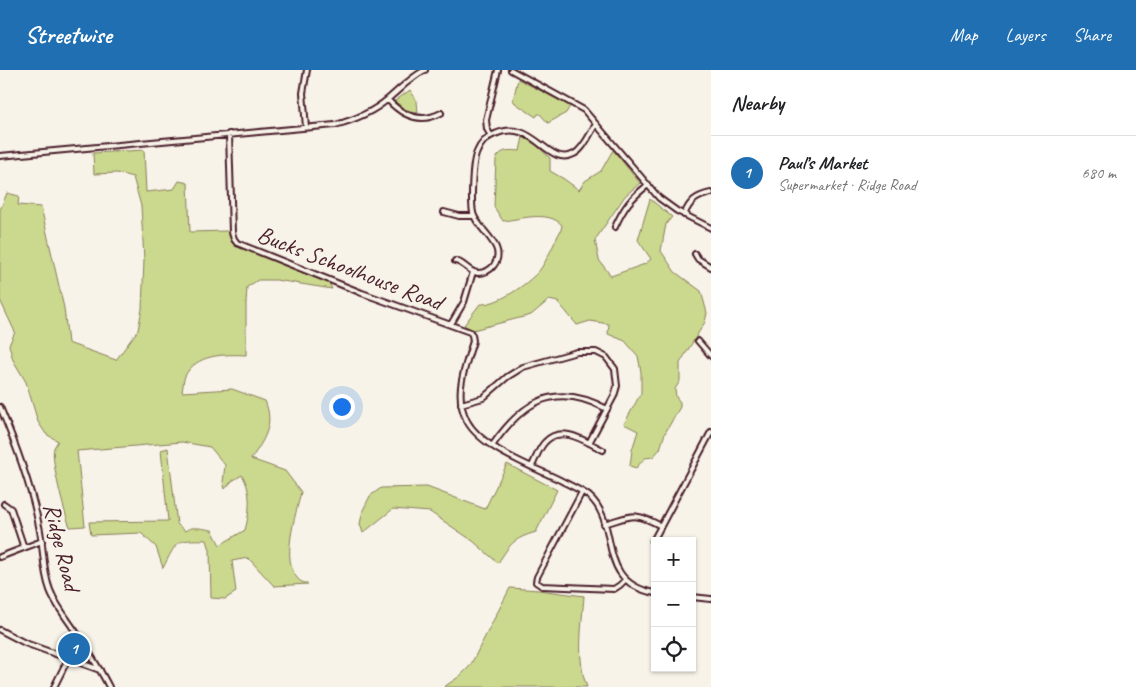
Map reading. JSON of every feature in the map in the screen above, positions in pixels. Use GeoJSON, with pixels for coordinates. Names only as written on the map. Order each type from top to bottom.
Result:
{"type":"FeatureCollection","features":[{"type":"Feature","properties":{"kind":"street"},"geometry":{"type":"LineString","coordinates":[[306,127],[303,93],[307,70]]}},
{"type":"Feature","properties":{"kind":"street"},"geometry":{"type":"LineString","coordinates":[[0,156],[342,123],[371,111],[388,100],[415,76],[425,70]]}},
{"type":"Feature","properties":{"kind":"street"},"geometry":{"type":"LineString","coordinates":[[491,136],[487,129],[486,120],[498,70]]}},
{"type":"Feature","properties":{"kind":"street"},"geometry":{"type":"LineString","coordinates":[[511,70],[584,110],[665,203],[711,228]]}},
{"type":"Feature","properties":{"kind":"street"},"geometry":{"type":"LineString","coordinates":[[388,100],[398,110],[409,116],[430,118],[441,114]]}},
{"type":"Feature","properties":{"kind":"street"},"geometry":{"type":"LineString","coordinates":[[455,261],[460,262],[472,272],[483,272],[488,271],[494,266],[498,255],[494,243],[474,216],[472,206],[476,155],[481,145],[491,136],[509,130],[524,132],[534,137],[554,154],[564,157],[575,154],[580,150],[596,124]]}},
{"type":"Feature","properties":{"kind":"street","name":"Bucks Schoolhouse Road"},"geometry":{"type":"LineString","coordinates":[[228,134],[232,232],[237,243],[362,293],[451,324],[471,334],[473,339],[461,382],[461,404],[465,417],[473,430],[492,446],[582,492],[595,503],[604,524],[613,560],[625,580]]}},
{"type":"Feature","properties":{"kind":"street"},"geometry":{"type":"LineString","coordinates":[[615,227],[626,205],[648,185]]}},
{"type":"Feature","properties":{"kind":"street"},"geometry":{"type":"LineString","coordinates":[[684,215],[692,200],[699,196],[711,194]]}},
{"type":"Feature","properties":{"kind":"street"},"geometry":{"type":"LineString","coordinates":[[444,212],[459,216],[474,216]]}},
{"type":"Feature","properties":{"kind":"street"},"geometry":{"type":"LineString","coordinates":[[696,254],[698,259],[711,266]]}},
{"type":"Feature","properties":{"kind":"street"},"geometry":{"type":"LineString","coordinates":[[451,324],[464,302],[472,272]]}},
{"type":"Feature","properties":{"kind":"street"},"geometry":{"type":"LineString","coordinates":[[698,341],[711,356]]}},
{"type":"Feature","properties":{"kind":"street"},"geometry":{"type":"LineString","coordinates":[[461,404],[483,398],[507,377],[523,367],[577,352],[602,354],[617,374],[616,390],[589,443]]}},
{"type":"Feature","properties":{"kind":"street"},"geometry":{"type":"LineString","coordinates":[[492,446],[498,437],[524,411],[536,402],[548,397],[573,396],[607,409]]}},
{"type":"Feature","properties":{"kind":"street","name":"Ridge Road"},"geometry":{"type":"LineString","coordinates":[[0,407],[20,455],[36,514],[42,541],[45,573],[51,594],[109,687]]}},
{"type":"Feature","properties":{"kind":"street"},"geometry":{"type":"LineString","coordinates":[[655,537],[711,432]]}},
{"type":"Feature","properties":{"kind":"street"},"geometry":{"type":"LineString","coordinates":[[532,466],[543,444],[553,436],[570,435],[603,450]]}},
{"type":"Feature","properties":{"kind":"street"},"geometry":{"type":"LineString","coordinates":[[582,492],[537,576],[536,582],[542,586],[610,589],[616,588],[625,580],[639,589],[651,592]]}},
{"type":"Feature","properties":{"kind":"street"},"geometry":{"type":"LineString","coordinates":[[4,504],[11,509],[24,548]]}},
{"type":"Feature","properties":{"kind":"street"},"geometry":{"type":"LineString","coordinates":[[604,524],[637,516],[646,518],[661,526]]}},
{"type":"Feature","properties":{"kind":"street"},"geometry":{"type":"LineString","coordinates":[[0,557],[42,541]]}},
{"type":"Feature","properties":{"kind":"street"},"geometry":{"type":"LineString","coordinates":[[696,597],[711,599]]}},
{"type":"Feature","properties":{"kind":"street"},"geometry":{"type":"LineString","coordinates":[[0,630],[15,639],[100,670]]}},
{"type":"Feature","properties":{"kind":"street"},"geometry":{"type":"LineString","coordinates":[[54,687],[68,659]]}},
{"type":"Feature","properties":{"kind":"green space"},"geometry":{"type":"Polygon","coordinates":[[[518,79],[570,106],[566,113],[548,123],[540,114],[536,117],[515,103],[513,100],[518,79]]]}},
{"type":"Feature","properties":{"kind":"green space"},"geometry":{"type":"Polygon","coordinates":[[[410,90],[417,101],[418,113],[404,109],[395,101],[410,90]]]}},
{"type":"Feature","properties":{"kind":"green space"},"geometry":{"type":"Polygon","coordinates":[[[523,137],[533,142],[550,158],[550,171],[579,190],[585,181],[601,171],[613,150],[640,183],[625,196],[595,240],[599,260],[611,276],[645,264],[651,259],[638,240],[650,199],[672,217],[666,224],[661,251],[675,272],[701,291],[707,313],[705,322],[680,363],[680,381],[675,389],[680,407],[665,433],[660,449],[653,457],[645,458],[636,468],[630,466],[632,450],[638,431],[624,424],[641,393],[641,372],[638,356],[625,341],[608,334],[609,324],[590,321],[577,325],[558,302],[549,300],[531,315],[473,330],[464,325],[480,304],[503,298],[533,277],[544,263],[561,230],[562,225],[556,220],[549,218],[534,217],[503,221],[494,207],[496,159],[500,153],[509,150],[520,151],[523,137]]]}},
{"type":"Feature","properties":{"kind":"green space"},"geometry":{"type":"Polygon","coordinates":[[[144,150],[146,192],[174,189],[179,181],[188,183],[190,232],[227,231],[232,243],[329,283],[332,289],[276,280],[258,280],[247,287],[246,355],[220,355],[203,359],[196,363],[185,376],[182,392],[232,389],[265,401],[269,418],[267,432],[251,459],[285,471],[301,492],[291,537],[290,561],[298,579],[308,584],[274,586],[248,558],[232,561],[236,592],[225,599],[211,598],[210,550],[207,540],[189,540],[178,544],[171,552],[163,568],[156,547],[141,533],[91,535],[89,522],[168,521],[161,450],[168,448],[177,524],[185,531],[194,528],[212,530],[220,545],[245,530],[249,495],[245,481],[242,475],[232,481],[225,489],[223,482],[225,465],[210,447],[182,442],[77,451],[85,526],[70,527],[54,463],[54,448],[58,441],[46,434],[38,422],[26,382],[13,360],[9,345],[15,332],[0,300],[0,210],[7,193],[19,196],[18,205],[41,207],[64,308],[68,343],[116,360],[138,330],[142,309],[144,260],[141,206],[133,177],[117,173],[94,174],[93,153],[144,150]]]}},
{"type":"Feature","properties":{"kind":"green space"},"geometry":{"type":"Polygon","coordinates":[[[507,464],[557,490],[536,532],[522,537],[513,543],[498,563],[473,541],[430,512],[393,509],[363,533],[360,524],[363,510],[370,496],[381,488],[427,487],[485,509],[507,464]]]}},
{"type":"Feature","properties":{"kind":"green space"},"geometry":{"type":"Polygon","coordinates":[[[510,588],[584,596],[581,654],[587,687],[444,687],[470,666],[510,588]]]}},
{"type":"Feature","properties":{"kind":"place","name":"Paul’s Market"},"geometry":{"type":"Point","coordinates":[74,649]}}]}
